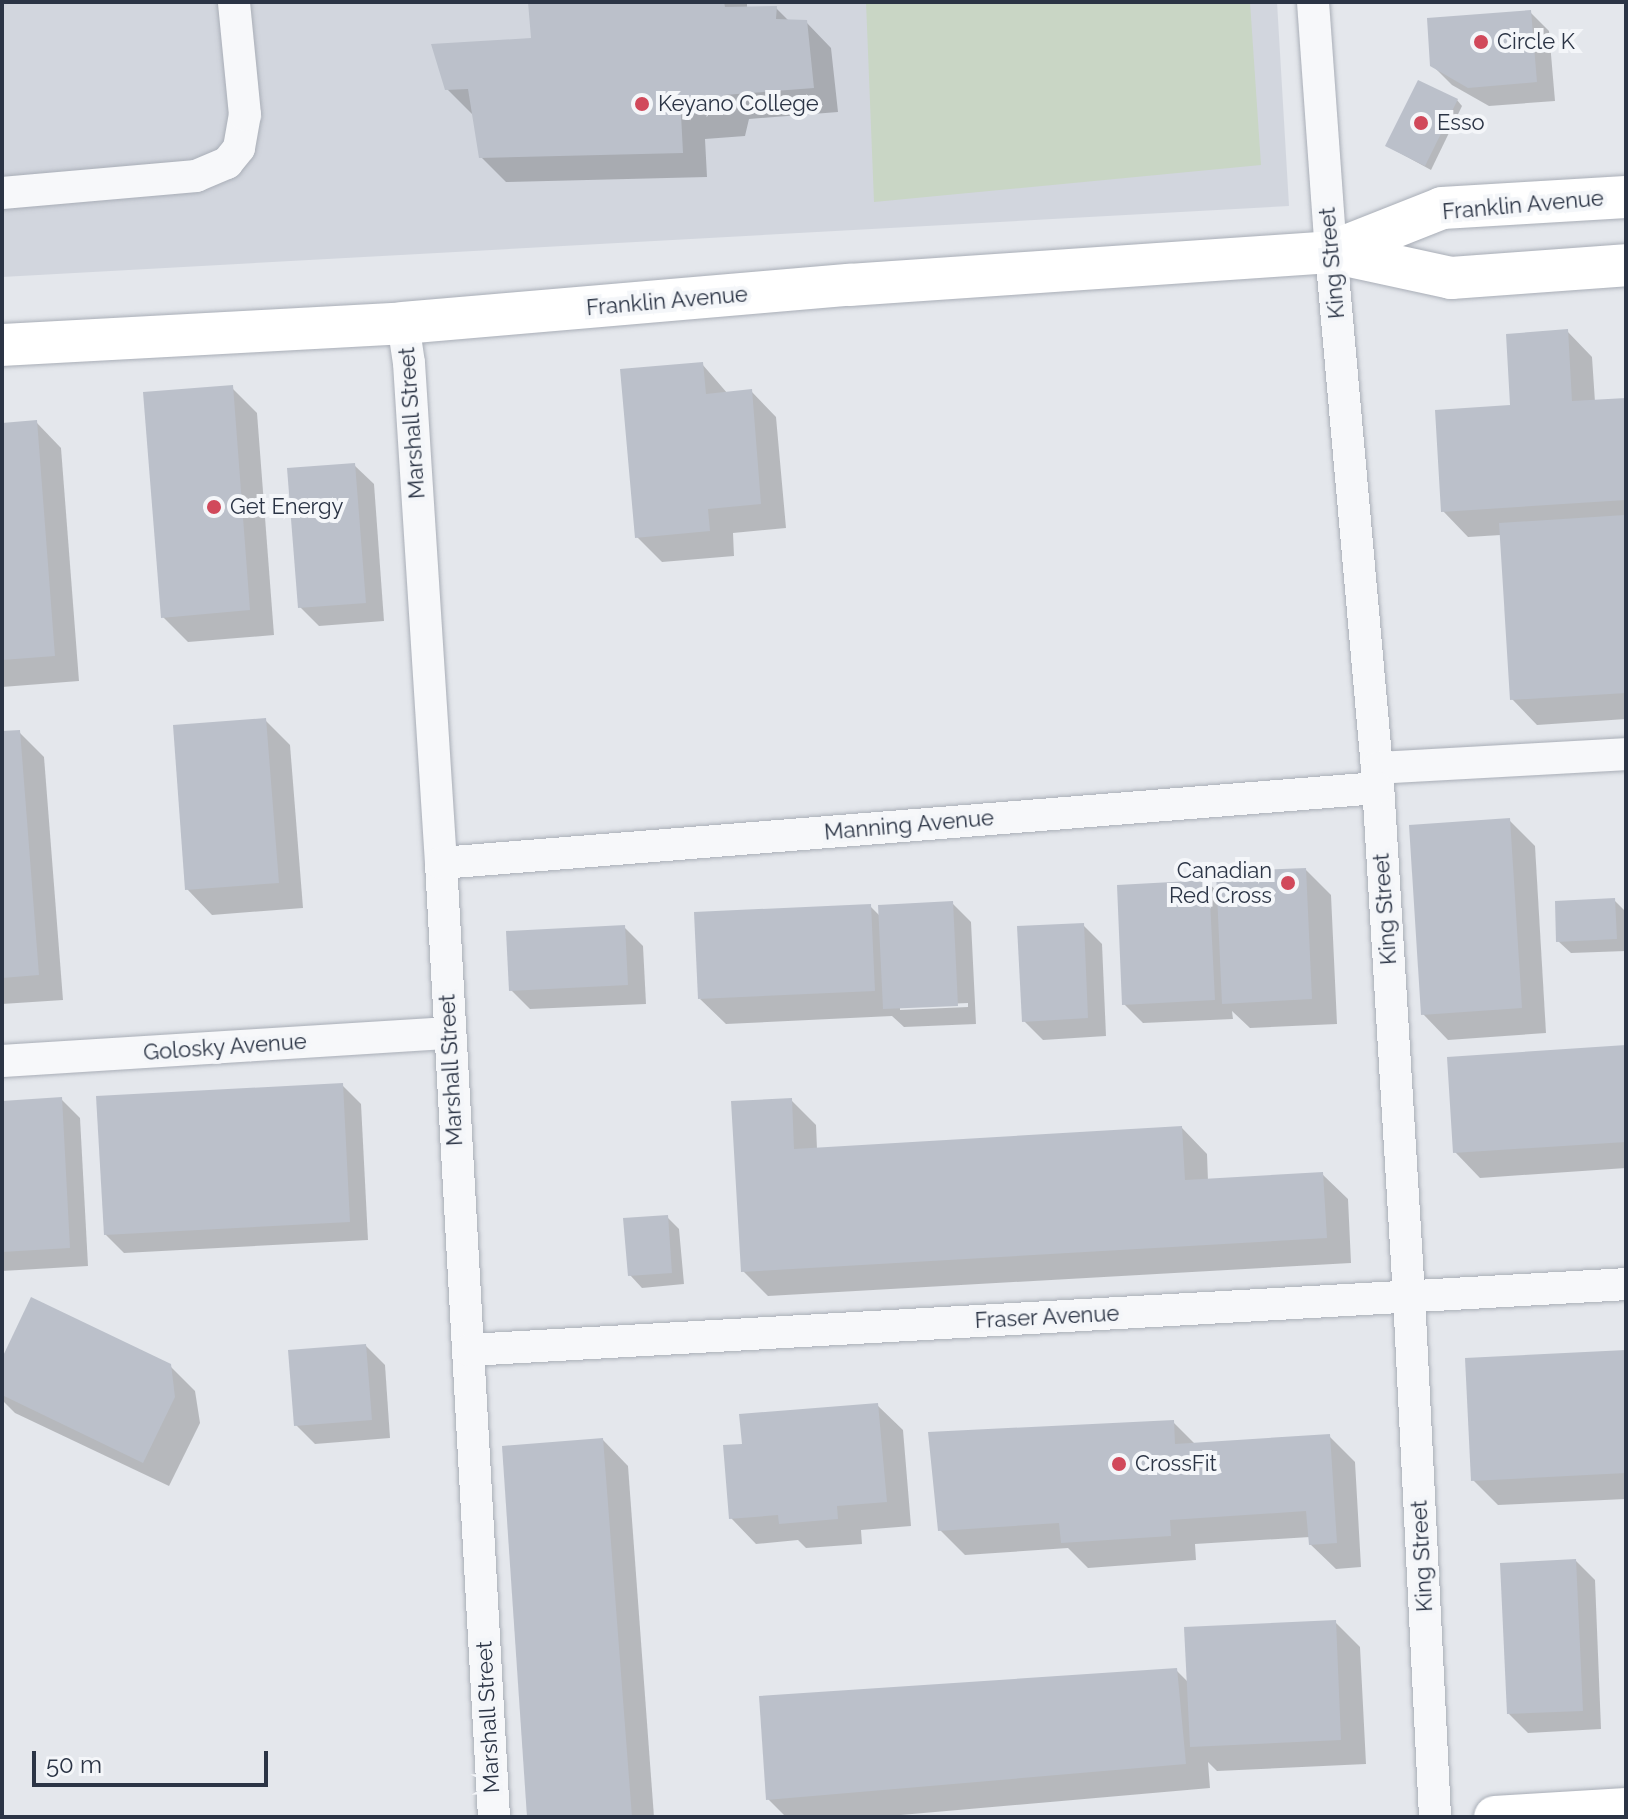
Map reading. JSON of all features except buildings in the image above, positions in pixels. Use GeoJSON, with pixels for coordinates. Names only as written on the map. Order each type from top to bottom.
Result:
{"type":"FeatureCollection","features":[{"type":"Feature","properties":{"kind":"main road","name":"Franklin Avenue"},"geometry":{"type":"LineString","coordinates":[[1331,252],[1442,208],[1626,197]]}},
{"type":"Feature","properties":{"kind":"main road","name":"Franklin Avenue"},"geometry":{"type":"LineString","coordinates":[[2,345],[403,323],[849,285],[1331,252],[1451,278],[1626,265]]}},
{"type":"Feature","properties":{"kind":"main road"},"geometry":{"type":"LineString","coordinates":[[1495,1817],[1626,1809]]}},
{"type":"Feature","properties":{"kind":"street"},"geometry":{"type":"LineString","coordinates":[[2,193],[196,176],[227,163],[239,148],[245,115],[234,2]]}},
{"type":"Feature","properties":{"kind":"street","name":"King Street"},"geometry":{"type":"LineString","coordinates":[[1313,2],[1331,252],[1377,778],[1409,1296],[1435,1817]]}},
{"type":"Feature","properties":{"kind":"street","name":"Marshall Street"},"geometry":{"type":"LineString","coordinates":[[403,323],[409,363],[441,863],[494,1817]]}},
{"type":"Feature","properties":{"kind":"street","name":"Manning Avenue"},"geometry":{"type":"LineString","coordinates":[[441,863],[1626,754]]}},
{"type":"Feature","properties":{"kind":"street","name":"Golosky Avenue"},"geometry":{"type":"LineString","coordinates":[[2,1061],[449,1033]]}},
{"type":"Feature","properties":{"kind":"street","name":"Fraser Avenue"},"geometry":{"type":"LineString","coordinates":[[469,1350],[1626,1284]]}},
{"type":"Feature","properties":{"kind":"shaded area","name":"Keyano College"},"geometry":{"type":"Polygon","coordinates":[[[2,2],[1277,2],[1289,206],[2,277],[2,2]]]}},
{"type":"Feature","properties":{"kind":"green space"},"geometry":{"type":"Polygon","coordinates":[[[866,2],[1250,2],[1261,165],[874,202],[866,2]]]}},
{"type":"Feature","properties":{"kind":"place","name":"Circle K"},"geometry":{"type":"Point","coordinates":[1481,42]}},
{"type":"Feature","properties":{"kind":"place","name":"Keyano College"},"geometry":{"type":"Point","coordinates":[642,104]}},
{"type":"Feature","properties":{"kind":"place","name":"Esso"},"geometry":{"type":"Point","coordinates":[1421,123]}},
{"type":"Feature","properties":{"kind":"place","name":"Get Energy"},"geometry":{"type":"Point","coordinates":[214,507]}},
{"type":"Feature","properties":{"kind":"place","name":"Canadian Red Cross"},"geometry":{"type":"Point","coordinates":[1288,883]}},
{"type":"Feature","properties":{"kind":"place","name":"CrossFit"},"geometry":{"type":"Point","coordinates":[1119,1464]}}]}
